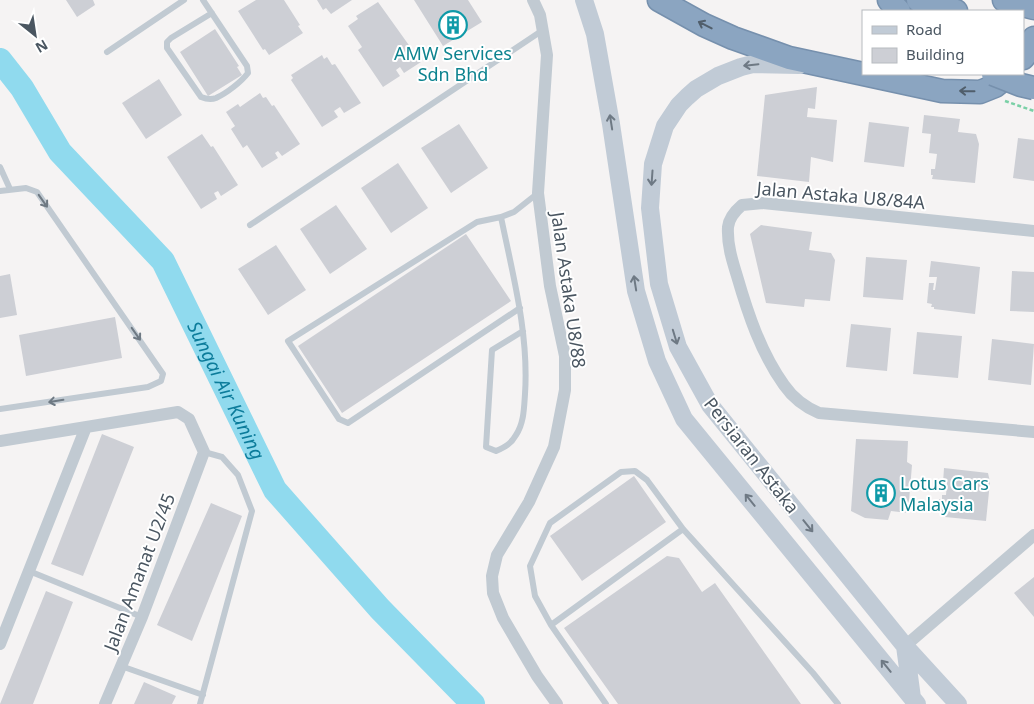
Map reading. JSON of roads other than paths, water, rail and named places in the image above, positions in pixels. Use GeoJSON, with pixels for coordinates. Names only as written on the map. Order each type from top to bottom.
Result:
{"type":"FeatureCollection","features":[{"type":"Feature","properties":{"kind":"highway"},"geometry":{"type":"LineString","coordinates":[[660,0],[704,25],[733,38],[789,58],[862,74]]}},
{"type":"Feature","properties":{"kind":"highway"},"geometry":{"type":"LineString","coordinates":[[889,0],[898,10]]}},
{"type":"Feature","properties":{"kind":"highway"},"geometry":{"type":"LineString","coordinates":[[918,0],[953,10]]}},
{"type":"Feature","properties":{"kind":"highway"},"geometry":{"type":"LineString","coordinates":[[1004,0],[1034,8]]}},
{"type":"Feature","properties":{"kind":"highway"},"geometry":{"type":"LineString","coordinates":[[1024,57],[1030,49],[1034,38]]}},
{"type":"Feature","properties":{"kind":"highway"},"geometry":{"type":"LineString","coordinates":[[865,75],[942,91],[987,83],[1021,85],[1034,88]]}},
{"type":"Feature","properties":{"kind":"highway"},"geometry":{"type":"LineString","coordinates":[[987,83],[995,86],[1009,75]]}},
{"type":"Feature","properties":{"kind":"main road","name":"Persiaran Astaka"},"geometry":{"type":"LineString","coordinates":[[584,0],[597,43],[636,291],[657,361],[684,419],[915,701]]}},
{"type":"Feature","properties":{"kind":"main road","name":"Persiaran Astaka"},"geometry":{"type":"LineString","coordinates":[[817,65],[752,64],[741,66],[718,76],[696,89],[679,105],[665,126],[653,164],[650,208],[659,284],[678,347],[710,405],[904,646],[958,704]]}},
{"type":"Feature","properties":{"kind":"main road"},"geometry":{"type":"LineString","coordinates":[[904,646],[915,701]]}},
{"type":"Feature","properties":{"kind":"street","name":"Jalan Astaka U8/88"},"geometry":{"type":"LineString","coordinates":[[533,0],[540,14],[547,55],[538,193],[550,286],[564,356],[565,390],[554,447],[529,502],[497,555],[492,576],[493,593],[503,618],[537,676],[557,704]]}},
{"type":"Feature","properties":{"kind":"street","name":"Jalan Astaka U8/84A"},"geometry":{"type":"LineString","coordinates":[[1034,231],[763,203],[742,205],[733,214],[728,226],[729,250],[748,315],[773,368],[784,386],[797,400],[809,409],[819,414],[1034,432]]}},
{"type":"Feature","properties":{"kind":"street"},"geometry":{"type":"LineString","coordinates":[[0,441],[178,412],[189,419],[204,452]]}},
{"type":"Feature","properties":{"kind":"street"},"geometry":{"type":"LineString","coordinates":[[0,644],[86,427]]}},
{"type":"Feature","properties":{"kind":"street","name":"Jalan Amanat U2/45"},"geometry":{"type":"LineString","coordinates":[[105,704],[142,617],[204,452]]}},
{"type":"Feature","properties":{"kind":"street"},"geometry":{"type":"LineString","coordinates":[[904,646],[1034,535]]}},
{"type":"Feature","properties":{"kind":"lane"},"geometry":{"type":"LineString","coordinates":[[106,52],[184,0]]}},
{"type":"Feature","properties":{"kind":"lane"},"geometry":{"type":"LineString","coordinates":[[203,0],[212,13],[247,66],[248,73],[243,79],[216,98],[207,100],[200,97],[167,48],[166,42],[212,13]]}},
{"type":"Feature","properties":{"kind":"lane"},"geometry":{"type":"LineString","coordinates":[[250,225],[543,30]]}},
{"type":"Feature","properties":{"kind":"lane"},"geometry":{"type":"LineString","coordinates":[[0,167],[10,189]]}},
{"type":"Feature","properties":{"kind":"lane"},"geometry":{"type":"LineString","coordinates":[[0,191],[26,188],[37,192],[163,374],[161,381],[148,387],[0,409]]}},
{"type":"Feature","properties":{"kind":"lane"},"geometry":{"type":"LineString","coordinates":[[520,308],[348,423],[339,419],[288,341],[476,222],[514,212],[538,193]]}},
{"type":"Feature","properties":{"kind":"lane"},"geometry":{"type":"LineString","coordinates":[[500,217],[520,308],[523,332],[526,375],[524,415],[517,435],[508,445],[496,451],[486,447],[492,350],[523,332]]}},
{"type":"Feature","properties":{"kind":"lane"},"geometry":{"type":"LineString","coordinates":[[200,704],[252,511],[238,475],[222,457],[204,452]]}},
{"type":"Feature","properties":{"kind":"lane"},"geometry":{"type":"LineString","coordinates":[[606,704],[551,625],[535,596],[530,566],[550,523],[621,472],[635,471],[647,480],[682,529],[813,673],[838,704]]}},
{"type":"Feature","properties":{"kind":"lane"},"geometry":{"type":"LineString","coordinates":[[551,625],[682,529]]}},
{"type":"Feature","properties":{"kind":"lane"},"geometry":{"type":"LineString","coordinates":[[29,571],[142,617]]}},
{"type":"Feature","properties":{"kind":"lane"},"geometry":{"type":"LineString","coordinates":[[121,666],[202,695]]}},
{"type":"Feature","properties":{"kind":"waterway","name":"Sungai Air Kuning"},"geometry":{"type":"LineString","coordinates":[[0,60],[22,88],[60,152],[163,261],[275,490],[380,609],[473,704]]}},
{"type":"Feature","properties":{"kind":"place","name":"AMW Services Sdn Bhd"},"geometry":{"type":"Point","coordinates":[453,25]}},
{"type":"Feature","properties":{"kind":"place","name":"Lotus Cars Malaysia"},"geometry":{"type":"Point","coordinates":[881,493]}}]}
